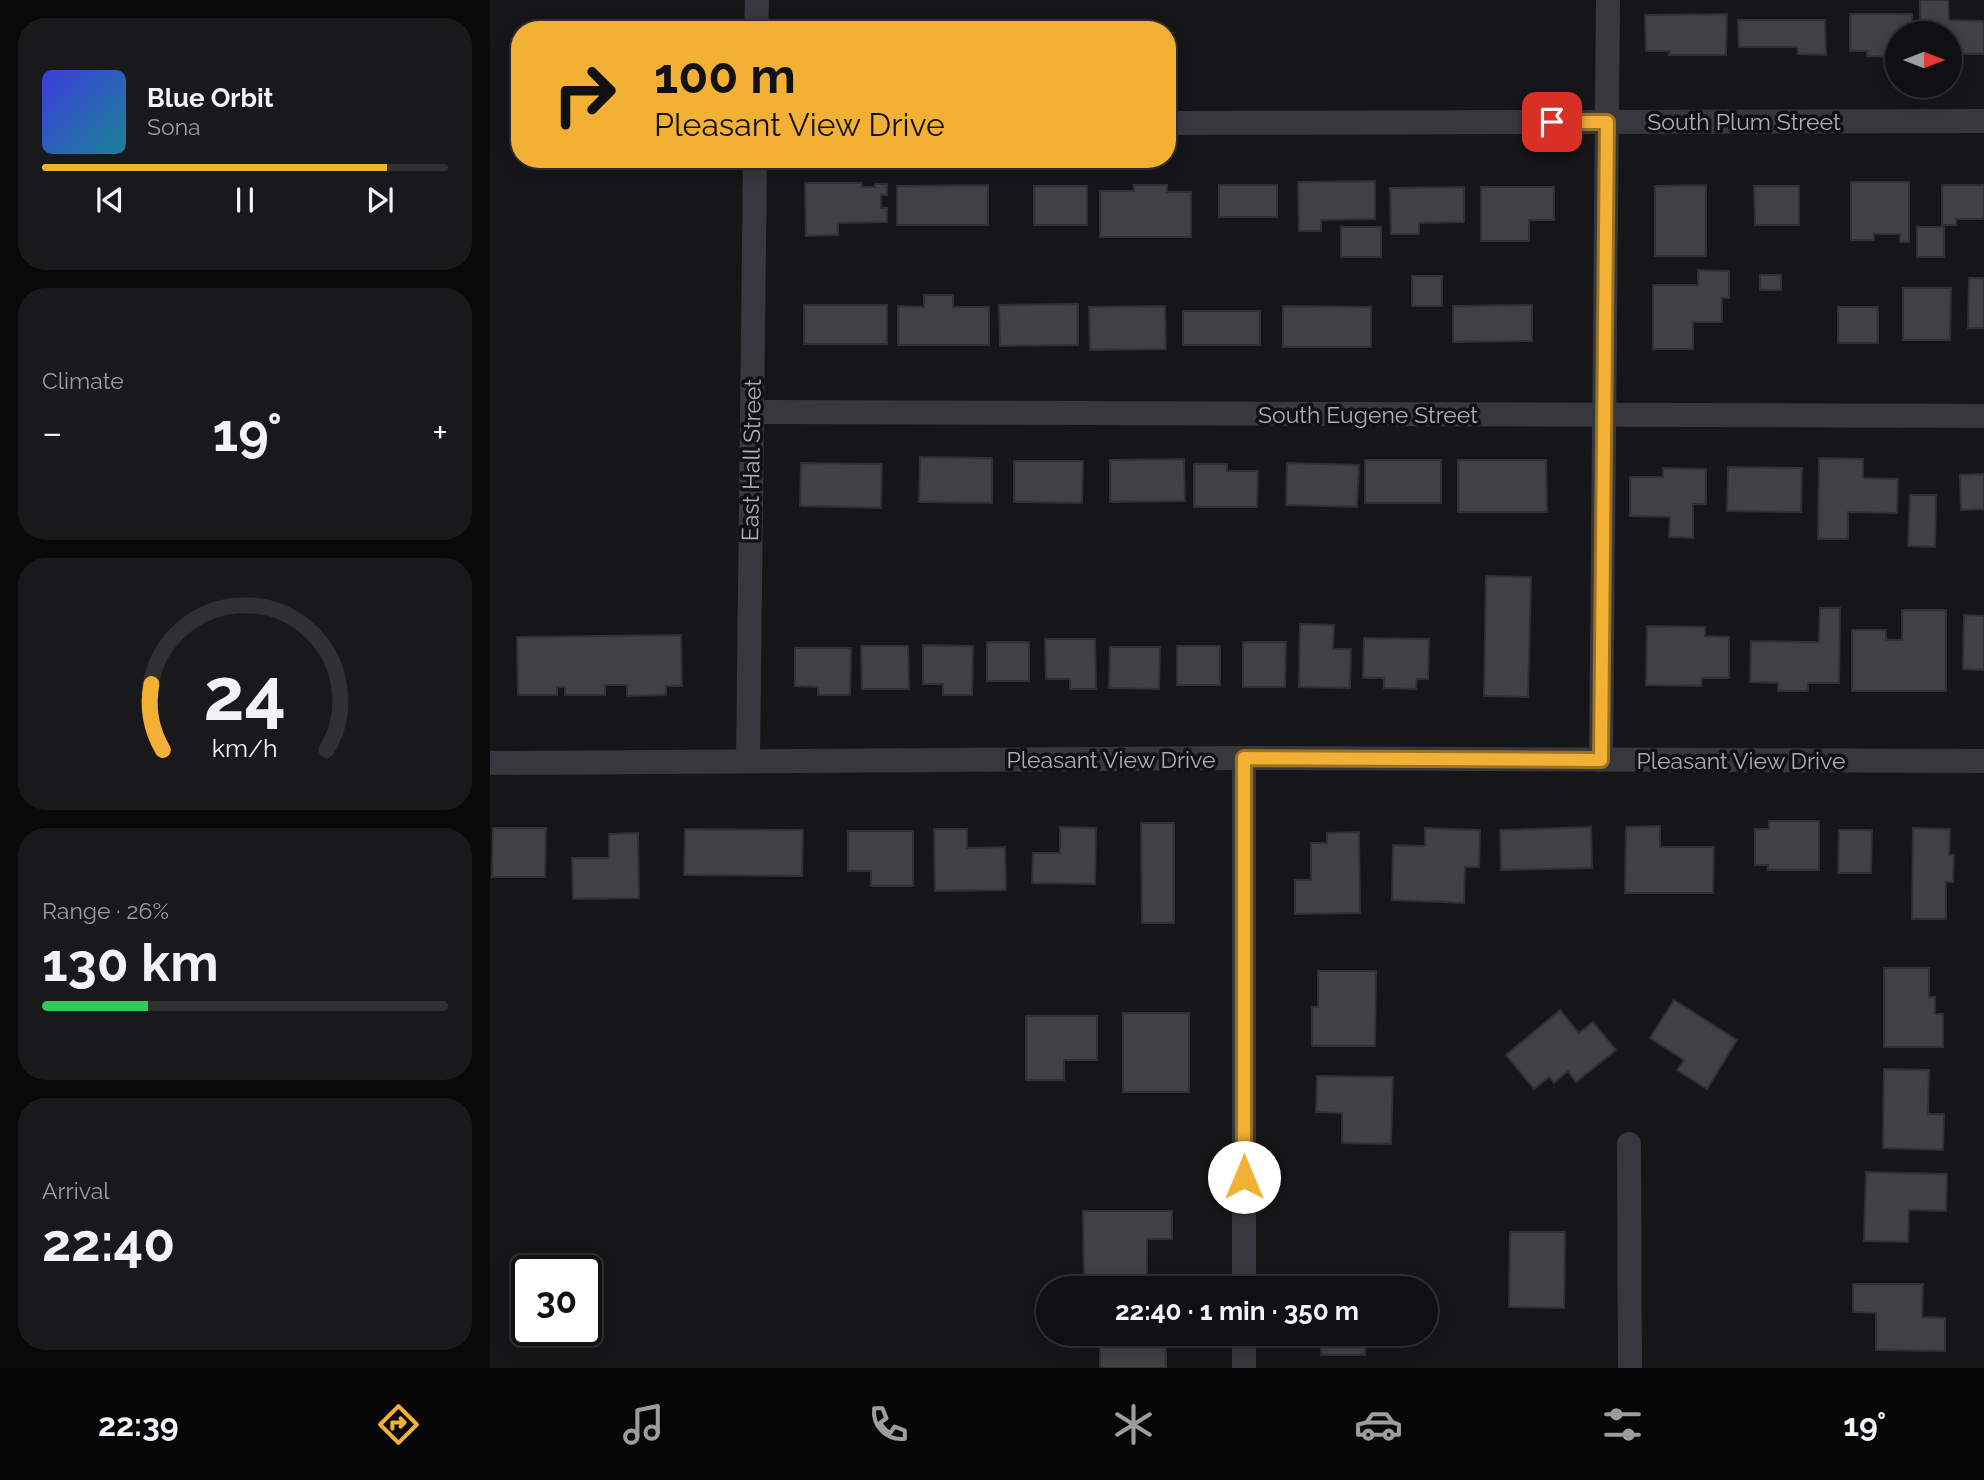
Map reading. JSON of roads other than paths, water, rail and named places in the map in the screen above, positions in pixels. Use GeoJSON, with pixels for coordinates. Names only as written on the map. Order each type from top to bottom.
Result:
{"type":"FeatureCollection","features":[{"type":"Feature","properties":{"kind":"street"},"geometry":{"type":"LineString","coordinates":[[756,21],[757,0]]}},
{"type":"Feature","properties":{"kind":"street"},"geometry":{"type":"LineString","coordinates":[[1601,760],[1608,0]]}},
{"type":"Feature","properties":{"kind":"street","name":"South Plum Street"},"geometry":{"type":"LineString","coordinates":[[1176,122],[1984,121]]}},
{"type":"Feature","properties":{"kind":"street","name":"East Hall Street"},"geometry":{"type":"LineString","coordinates":[[748,760],[755,168]]}},
{"type":"Feature","properties":{"kind":"street","name":"South Eugene Street"},"geometry":{"type":"LineString","coordinates":[[752,412],[1984,416]]}},
{"type":"Feature","properties":{"kind":"street"},"geometry":{"type":"LineString","coordinates":[[1244,758],[1244,1276]]}},
{"type":"Feature","properties":{"kind":"street","name":"Pleasant View Drive"},"geometry":{"type":"LineString","coordinates":[[490,763],[1244,758],[1984,761]]}},
{"type":"Feature","properties":{"kind":"street"},"geometry":{"type":"LineString","coordinates":[[1629,1144],[1630,1368]]}},
{"type":"Feature","properties":{"kind":"street"},"geometry":{"type":"LineString","coordinates":[[1244,1346],[1244,1368]]}}]}
